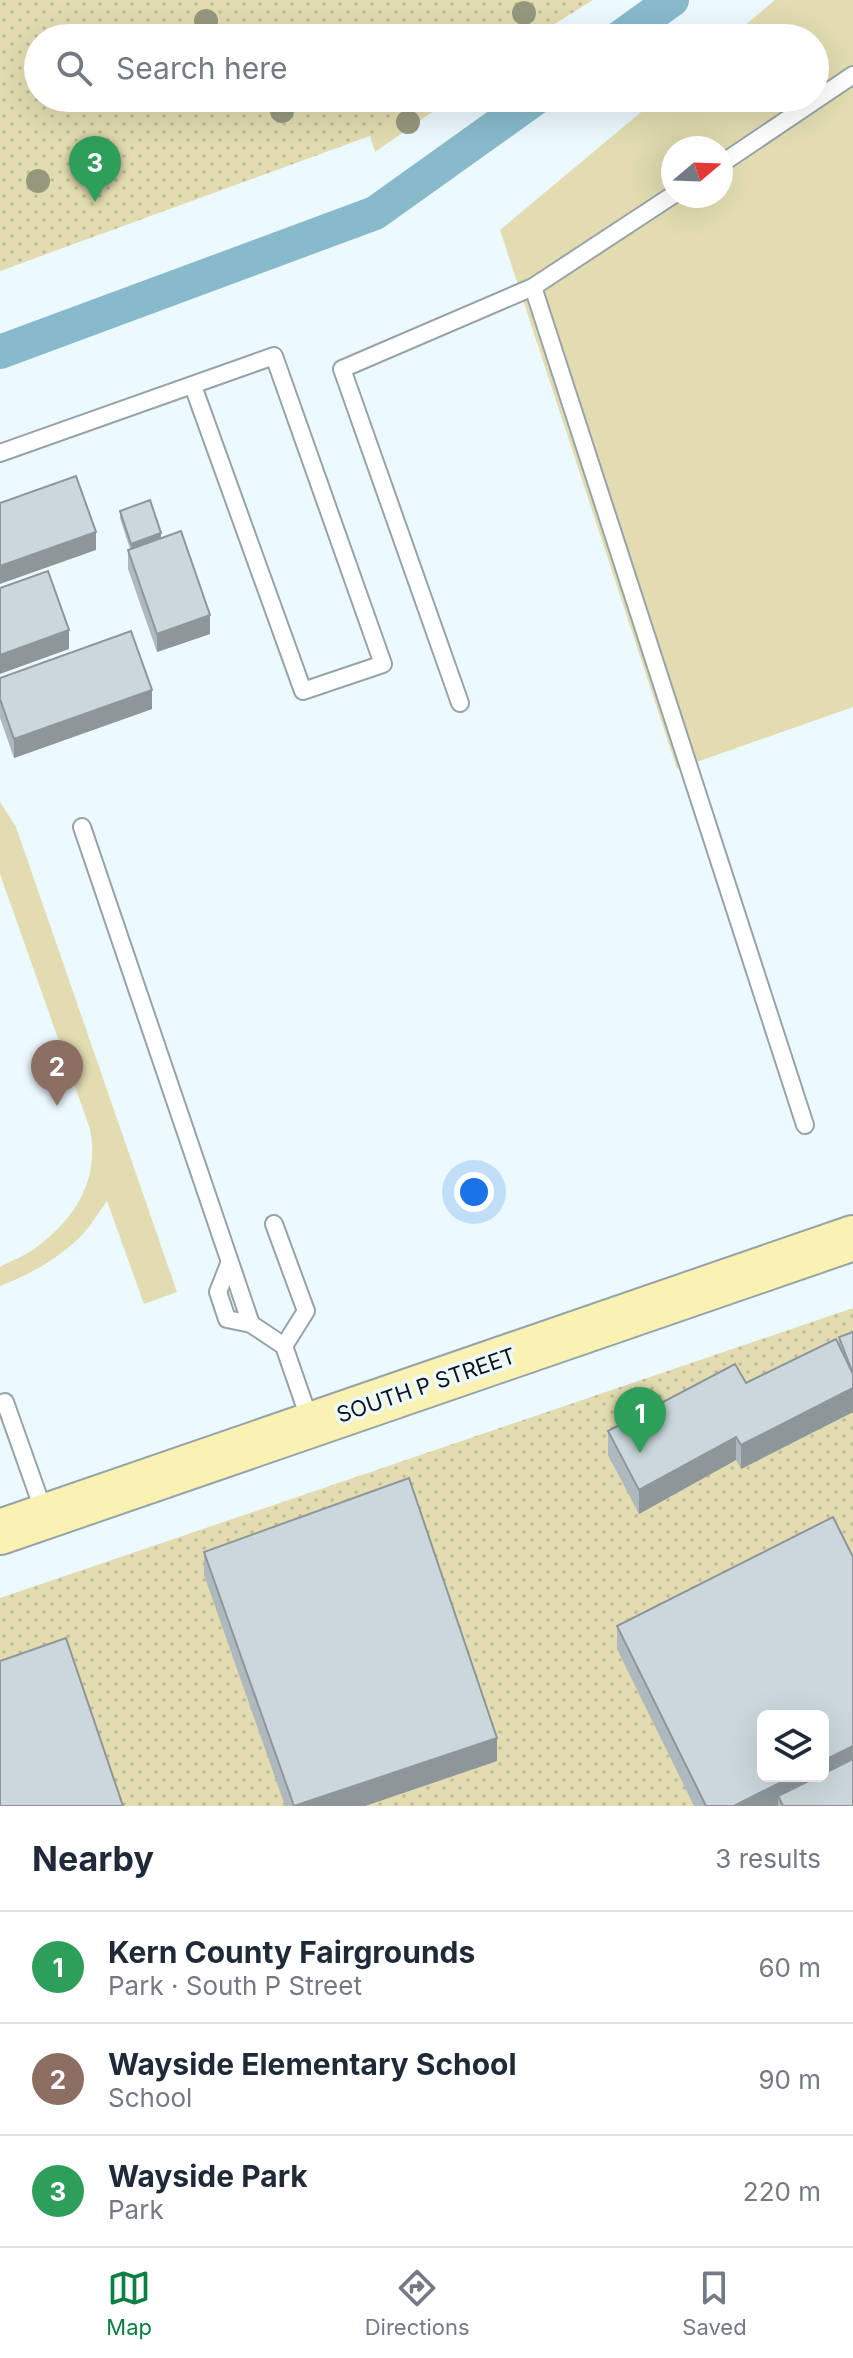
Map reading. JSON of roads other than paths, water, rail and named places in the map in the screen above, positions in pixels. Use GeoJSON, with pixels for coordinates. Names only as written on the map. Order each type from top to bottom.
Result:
{"type":"FeatureCollection","features":[{"type":"Feature","properties":{"kind":"street","name":"SOUTH P STREET"},"geometry":{"type":"LineString","coordinates":[[0,1532],[853,1238]]}},
{"type":"Feature","properties":{"kind":"lane"},"geometry":{"type":"LineString","coordinates":[[829,91],[853,75]]}},
{"type":"Feature","properties":{"kind":"lane"},"geometry":{"type":"LineString","coordinates":[[733,156],[798,112]]}},
{"type":"Feature","properties":{"kind":"lane"},"geometry":{"type":"LineString","coordinates":[[460,703],[342,369],[533,287],[661,203]]}},
{"type":"Feature","properties":{"kind":"lane"},"geometry":{"type":"LineString","coordinates":[[533,287],[805,1125]]}},
{"type":"Feature","properties":{"kind":"lane"},"geometry":{"type":"LineString","coordinates":[[0,453],[274,356],[383,664],[303,691],[193,386]]}},
{"type":"Feature","properties":{"kind":"lane"},"geometry":{"type":"LineString","coordinates":[[82,827],[229,1264],[218,1292],[227,1319],[251,1324],[284,1346],[311,1424]]}},
{"type":"Feature","properties":{"kind":"lane"},"geometry":{"type":"LineString","coordinates":[[274,1224],[306,1311],[284,1346]]}},
{"type":"Feature","properties":{"kind":"lane"},"geometry":{"type":"LineString","coordinates":[[0,1404],[5,1402],[45,1517]]}},
{"type":"Feature","properties":{"kind":"waterway"},"geometry":{"type":"LineString","coordinates":[[639,24],[672,0]]}},
{"type":"Feature","properties":{"kind":"waterway"},"geometry":{"type":"LineString","coordinates":[[0,352],[375,213],[516,112]]}},
{"type":"Feature","properties":{"kind":"place","name":"Wayside Park"},"geometry":{"type":"Point","coordinates":[95,202]}},
{"type":"Feature","properties":{"kind":"place","name":"Wayside Elementary School"},"geometry":{"type":"Point","coordinates":[57,1106]}},
{"type":"Feature","properties":{"kind":"place","name":"Kern County Fairgrounds"},"geometry":{"type":"Point","coordinates":[640,1453]}}]}
